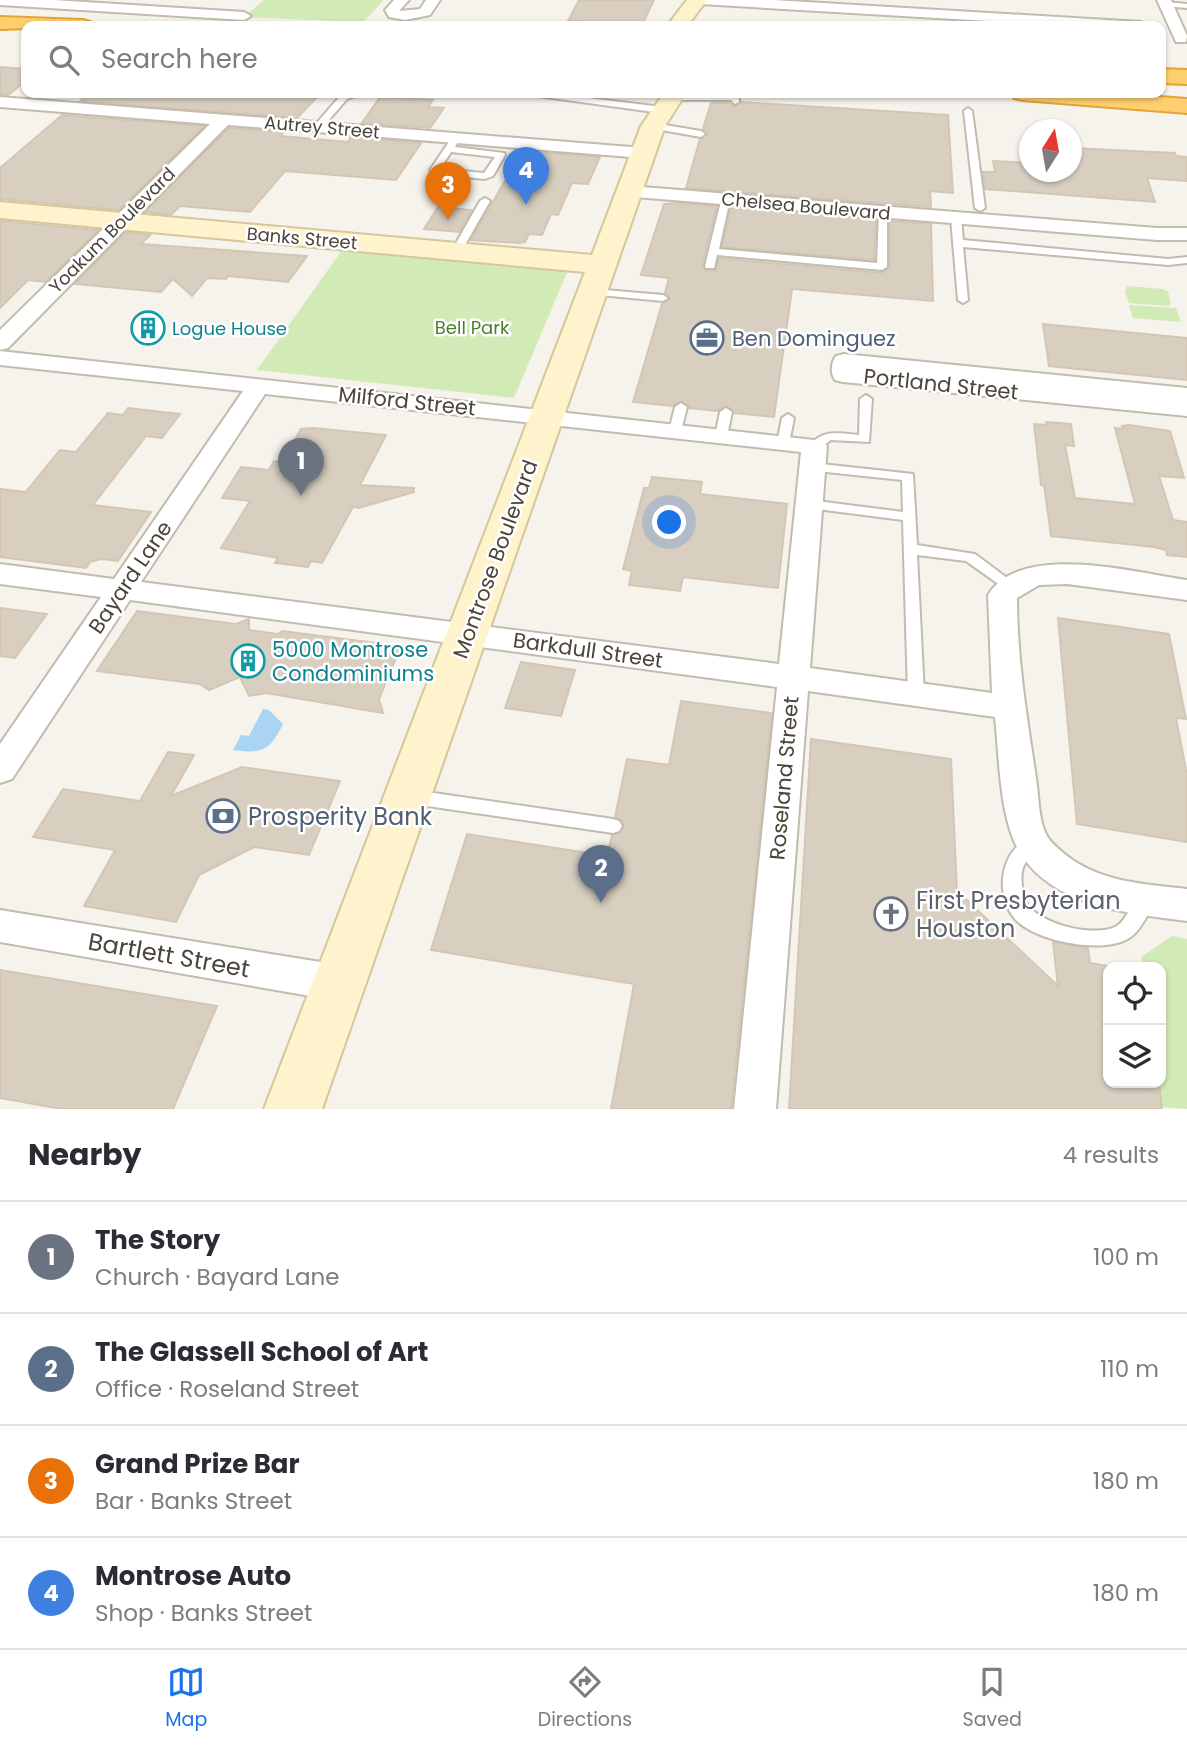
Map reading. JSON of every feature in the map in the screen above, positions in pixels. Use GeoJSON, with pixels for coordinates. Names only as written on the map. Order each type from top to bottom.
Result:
{"type":"FeatureCollection","features":[{"type":"Feature","properties":{"kind":"highway"},"geometry":{"type":"LineString","coordinates":[[0,23],[21,24]]}},
{"type":"Feature","properties":{"kind":"highway"},"geometry":{"type":"LineString","coordinates":[[0,34],[21,35]]}},
{"type":"Feature","properties":{"kind":"highway"},"geometry":{"type":"LineString","coordinates":[[1166,63],[1187,64]]}},
{"type":"Feature","properties":{"kind":"highway"},"geometry":{"type":"LineString","coordinates":[[1166,76],[1187,77]]}},
{"type":"Feature","properties":{"kind":"highway"},"geometry":{"type":"LineString","coordinates":[[1166,87],[1187,88]]}},
{"type":"Feature","properties":{"kind":"highway"},"geometry":{"type":"LineString","coordinates":[[1166,94],[1187,95]]}},
{"type":"Feature","properties":{"kind":"highway"},"geometry":{"type":"LineString","coordinates":[[1085,98],[1187,106]]}},
{"type":"Feature","properties":{"kind":"main road"},"geometry":{"type":"LineString","coordinates":[[681,21],[699,0]]}},
{"type":"Feature","properties":{"kind":"main road"},"geometry":{"type":"LineString","coordinates":[[699,0],[700,21]]}},
{"type":"Feature","properties":{"kind":"main road","name":"Montrose Boulevard"},"geometry":{"type":"LineString","coordinates":[[293,1109],[652,131]]}},
{"type":"Feature","properties":{"kind":"main road","name":"Banks Street"},"geometry":{"type":"LineString","coordinates":[[0,210],[456,252],[598,278]]}},
{"type":"Feature","properties":{"kind":"street"},"geometry":{"type":"LineString","coordinates":[[163,12],[179,0]]}},
{"type":"Feature","properties":{"kind":"street"},"geometry":{"type":"LineString","coordinates":[[402,0],[391,10],[394,14],[405,16],[425,12],[433,0]]}},
{"type":"Feature","properties":{"kind":"street"},"geometry":{"type":"LineString","coordinates":[[699,0],[868,5],[968,21],[965,0]]}},
{"type":"Feature","properties":{"kind":"street"},"geometry":{"type":"LineString","coordinates":[[0,1],[244,16]]}},
{"type":"Feature","properties":{"kind":"street"},"geometry":{"type":"LineString","coordinates":[[1166,5],[1182,32]]}},
{"type":"Feature","properties":{"kind":"street"},"geometry":{"type":"LineString","coordinates":[[0,118],[9,103]]}},
{"type":"Feature","properties":{"kind":"street","name":"Autrey Street"},"geometry":{"type":"LineString","coordinates":[[9,103],[318,127],[452,143],[652,131]]}},
{"type":"Feature","properties":{"kind":"street","name":"Yoakum Boulevard"},"geometry":{"type":"LineString","coordinates":[[0,342],[224,119]]}},
{"type":"Feature","properties":{"kind":"street","name":"Chelsea Boulevard"},"geometry":{"type":"LineString","coordinates":[[652,131],[725,199],[956,218],[981,214]]}},
{"type":"Feature","properties":{"kind":"street","name":"Chelsea Boulevard"},"geometry":{"type":"LineString","coordinates":[[652,131],[981,214],[1157,234],[1187,232]]}},
{"type":"Feature","properties":{"kind":"street","name":"Milford Street"},"geometry":{"type":"LineString","coordinates":[[0,358],[548,416],[678,419],[723,424],[783,443],[813,456]]}},
{"type":"Feature","properties":{"kind":"street","name":"Portland Street"},"geometry":{"type":"LineString","coordinates":[[1187,395],[844,361],[844,375],[1187,409]]}},
{"type":"Feature","properties":{"kind":"street","name":"Bayard Lane"},"geometry":{"type":"LineString","coordinates":[[0,770],[259,385]]}},
{"type":"Feature","properties":{"kind":"street","name":"Roseland Street"},"geometry":{"type":"LineString","coordinates":[[755,1109],[813,456]]}},
{"type":"Feature","properties":{"kind":"street","name":"Barkdull Street"},"geometry":{"type":"LineString","coordinates":[[0,574],[468,633],[1009,707]]}},
{"type":"Feature","properties":{"kind":"street"},"geometry":{"type":"LineString","coordinates":[[1187,590],[1065,575],[1038,575],[1012,587],[1003,595],[1002,616],[1009,707],[1025,818],[1033,844],[1050,864],[1076,881],[1118,895],[1187,905]]}},
{"type":"Feature","properties":{"kind":"street","name":"Bartlett Street"},"geometry":{"type":"LineString","coordinates":[[0,926],[339,983]]}},
{"type":"Feature","properties":{"kind":"lane"},"geometry":{"type":"LineString","coordinates":[[1166,5],[1187,3]]}},
{"type":"Feature","properties":{"kind":"lane"},"geometry":{"type":"LineString","coordinates":[[1166,5],[1187,13]]}},
{"type":"Feature","properties":{"kind":"lane"},"geometry":{"type":"LineString","coordinates":[[318,127],[343,98]]}},
{"type":"Feature","properties":{"kind":"lane"},"geometry":{"type":"LineString","coordinates":[[546,98],[652,131],[701,134]]}},
{"type":"Feature","properties":{"kind":"lane"},"geometry":{"type":"LineString","coordinates":[[652,131],[702,100],[710,98]]}},
{"type":"Feature","properties":{"kind":"lane"},"geometry":{"type":"LineString","coordinates":[[724,98],[735,99],[735,102]]}},
{"type":"Feature","properties":{"kind":"lane"},"geometry":{"type":"LineString","coordinates":[[968,111],[981,214]]}},
{"type":"Feature","properties":{"kind":"lane"},"geometry":{"type":"LineString","coordinates":[[452,143],[501,155],[490,174],[438,172],[435,170],[452,143]]}},
{"type":"Feature","properties":{"kind":"lane"},"geometry":{"type":"LineString","coordinates":[[710,266],[725,199]]}},
{"type":"Feature","properties":{"kind":"lane"},"geometry":{"type":"LineString","coordinates":[[456,252],[485,201]]}},
{"type":"Feature","properties":{"kind":"lane"},"geometry":{"type":"LineString","coordinates":[[713,252],[882,267],[884,212]]}},
{"type":"Feature","properties":{"kind":"lane"},"geometry":{"type":"LineString","coordinates":[[956,218],[963,300]]}},
{"type":"Feature","properties":{"kind":"lane"},"geometry":{"type":"LineString","coordinates":[[958,243],[1168,262],[1187,260]]}},
{"type":"Feature","properties":{"kind":"lane"},"geometry":{"type":"LineString","coordinates":[[598,278],[663,298]]}},
{"type":"Feature","properties":{"kind":"lane"},"geometry":{"type":"LineString","coordinates":[[866,399],[865,439],[830,436],[813,456],[908,477],[916,695]]}},
{"type":"Feature","properties":{"kind":"lane"},"geometry":{"type":"LineString","coordinates":[[783,443],[788,418]]}},
{"type":"Feature","properties":{"kind":"lane"},"geometry":{"type":"LineString","coordinates":[[809,505],[910,517]]}},
{"type":"Feature","properties":{"kind":"lane"},"geometry":{"type":"LineString","coordinates":[[910,549],[970,557],[1012,587]]}},
{"type":"Feature","properties":{"kind":"lane"},"geometry":{"type":"LineString","coordinates":[[408,796],[613,826]]}},
{"type":"Feature","properties":{"kind":"lane"},"geometry":{"type":"LineString","coordinates":[[1033,844],[1015,861],[1012,873],[1015,900],[1022,914],[1035,924],[1052,931],[1078,935],[1114,935],[1125,932],[1147,899]]}},
{"type":"Feature","properties":{"kind":"green space"},"geometry":{"type":"Polygon","coordinates":[[[264,0],[384,0],[364,21],[244,17],[264,0]]]}},
{"type":"Feature","properties":{"kind":"green space","name":"Bell Park"},"geometry":{"type":"Polygon","coordinates":[[[342,250],[568,270],[514,398],[257,370],[342,250]]]}},
{"type":"Feature","properties":{"kind":"green space"},"geometry":{"type":"Polygon","coordinates":[[[1127,286],[1163,289],[1168,292],[1171,304],[1129,303],[1125,292],[1127,286]]]}},
{"type":"Feature","properties":{"kind":"green space"},"geometry":{"type":"Polygon","coordinates":[[[1129,305],[1176,308],[1181,322],[1133,318],[1129,305]]]}},
{"type":"Feature","properties":{"kind":"green space"},"geometry":{"type":"Polygon","coordinates":[[[1172,936],[1187,939],[1187,1109],[1162,1107],[1160,1088],[1166,1088],[1166,962],[1142,962],[1141,957],[1172,936]]]}},
{"type":"Feature","properties":{"kind":"water"},"geometry":{"type":"Polygon","coordinates":[[[263,709],[269,710],[283,724],[274,740],[258,751],[233,750],[241,735],[249,736],[263,709]]]}},
{"type":"Feature","properties":{"kind":"building"},"geometry":{"type":"Polygon","coordinates":[[[579,0],[654,0],[644,21],[568,21],[579,0]]]}},
{"type":"Feature","properties":{"kind":"building"},"geometry":{"type":"Polygon","coordinates":[[[0,67],[21,69],[21,85],[8,95],[0,94],[0,67]]]}},
{"type":"Feature","properties":{"kind":"building"},"geometry":{"type":"Polygon","coordinates":[[[84,98],[316,98],[297,118],[80,101],[84,98]]]}},
{"type":"Feature","properties":{"kind":"building"},"geometry":{"type":"Polygon","coordinates":[[[379,98],[433,100],[428,107],[444,108],[430,128],[362,123],[379,98]]]}},
{"type":"Feature","properties":{"kind":"building"},"geometry":{"type":"Polygon","coordinates":[[[741,102],[948,115],[953,193],[930,191],[931,207],[686,188],[700,139],[708,134],[703,129],[711,103],[730,103],[735,107],[741,102]]]}},
{"type":"Feature","properties":{"kind":"building"},"geometry":{"type":"Polygon","coordinates":[[[62,115],[204,126],[119,210],[0,199],[0,168],[62,115]]]}},
{"type":"Feature","properties":{"kind":"building"},"geometry":{"type":"Polygon","coordinates":[[[229,128],[284,132],[280,136],[348,142],[351,137],[421,143],[396,180],[285,171],[250,212],[180,206],[171,215],[145,212],[229,128]]]}},
{"type":"Feature","properties":{"kind":"building"},"geometry":{"type":"Polygon","coordinates":[[[1082,148],[1175,153],[1176,156],[1187,157],[1187,181],[1147,178],[1155,202],[985,189],[983,172],[995,172],[993,161],[1019,162],[1019,182],[1082,182],[1082,148]]]}},
{"type":"Feature","properties":{"kind":"building"},"geometry":{"type":"Polygon","coordinates":[[[522,151],[600,157],[588,184],[572,183],[558,215],[551,214],[542,235],[529,234],[525,242],[518,243],[471,240],[522,151]]]}},
{"type":"Feature","properties":{"kind":"building"},"geometry":{"type":"Polygon","coordinates":[[[664,204],[717,206],[702,265],[706,271],[716,270],[719,258],[882,273],[890,267],[890,221],[931,224],[933,301],[792,289],[774,417],[734,413],[727,406],[717,411],[689,408],[682,401],[672,406],[633,402],[662,304],[670,299],[665,293],[669,278],[641,275],[664,204]]]}},
{"type":"Feature","properties":{"kind":"building"},"geometry":{"type":"Polygon","coordinates":[[[438,207],[472,210],[459,232],[424,229],[438,207]]]}},
{"type":"Feature","properties":{"kind":"building"},"geometry":{"type":"Polygon","coordinates":[[[731,208],[876,219],[874,260],[722,247],[731,208]]]}},
{"type":"Feature","properties":{"kind":"building"},"geometry":{"type":"Polygon","coordinates":[[[0,221],[98,230],[46,282],[28,280],[0,308],[0,221]]]}},
{"type":"Feature","properties":{"kind":"building"},"geometry":{"type":"Polygon","coordinates":[[[126,232],[150,235],[141,244],[307,256],[288,282],[228,276],[226,279],[207,278],[192,296],[173,279],[161,292],[75,284],[126,232]]]}},
{"type":"Feature","properties":{"kind":"building"},"geometry":{"type":"Polygon","coordinates":[[[1043,324],[1187,338],[1187,380],[1049,366],[1043,324]]]}},
{"type":"Feature","properties":{"kind":"building"},"geometry":{"type":"Polygon","coordinates":[[[128,408],[180,414],[162,438],[146,436],[93,505],[151,512],[118,561],[101,559],[90,562],[86,568],[0,557],[0,489],[26,492],[60,450],[76,452],[108,413],[123,415],[128,408]]]}},
{"type":"Feature","properties":{"kind":"building"},"geometry":{"type":"Polygon","coordinates":[[[1046,422],[1071,424],[1074,446],[1065,445],[1075,498],[1135,504],[1115,428],[1123,429],[1122,426],[1129,425],[1170,431],[1184,478],[1159,476],[1173,520],[1187,522],[1187,557],[1167,555],[1166,550],[1154,547],[1051,536],[1044,485],[1041,485],[1034,424],[1047,425],[1046,422]]]}},
{"type":"Feature","properties":{"kind":"building"},"geometry":{"type":"Polygon","coordinates":[[[301,429],[386,435],[360,485],[414,488],[414,492],[359,508],[353,507],[322,563],[311,561],[308,567],[275,563],[278,558],[221,548],[250,501],[222,498],[241,467],[269,470],[274,461],[282,462],[301,429]]]}},
{"type":"Feature","properties":{"kind":"building"},"geometry":{"type":"Polygon","coordinates":[[[652,477],[702,482],[700,494],[787,504],[778,588],[683,577],[680,591],[629,585],[632,571],[623,569],[644,488],[649,488],[652,477]]]}},
{"type":"Feature","properties":{"kind":"building"},"geometry":{"type":"Polygon","coordinates":[[[0,608],[47,614],[15,658],[0,656],[0,608]]]}},
{"type":"Feature","properties":{"kind":"building","name":"5000 Montrose Condominiums"},"geometry":{"type":"Polygon","coordinates":[[[137,611],[236,624],[249,619],[249,630],[278,634],[282,631],[401,646],[379,699],[383,713],[266,693],[249,696],[240,677],[209,690],[200,684],[97,671],[137,611]]]}},
{"type":"Feature","properties":{"kind":"building"},"geometry":{"type":"Polygon","coordinates":[[[1058,618],[1169,634],[1186,719],[1176,718],[1187,775],[1187,842],[1077,824],[1058,618]]]}},
{"type":"Feature","properties":{"kind":"building"},"geometry":{"type":"Polygon","coordinates":[[[521,662],[575,670],[561,716],[505,708],[521,662]]]}},
{"type":"Feature","properties":{"kind":"building"},"geometry":{"type":"Polygon","coordinates":[[[681,701],[772,713],[731,1109],[611,1109],[634,984],[431,950],[467,834],[607,856],[612,835],[620,833],[624,827],[621,820],[615,817],[627,759],[669,765],[681,701]]]}},
{"type":"Feature","properties":{"kind":"building","name":"First Presbyterian Houston"},"geometry":{"type":"Polygon","coordinates":[[[811,739],[951,759],[957,891],[1058,986],[1053,942],[1088,948],[1090,963],[1103,965],[1103,1088],[1160,1088],[1162,1109],[789,1109],[811,739]]]}},
{"type":"Feature","properties":{"kind":"building"},"geometry":{"type":"Polygon","coordinates":[[[168,752],[194,755],[171,796],[242,767],[340,781],[309,855],[254,847],[199,875],[176,922],[84,906],[115,850],[33,837],[63,789],[140,801],[168,752]]]}},
{"type":"Feature","properties":{"kind":"building"},"geometry":{"type":"Polygon","coordinates":[[[0,970],[217,1006],[173,1109],[62,1109],[0,1098],[0,970]]]}},
{"type":"Feature","properties":{"kind":"place","name":"Montrose Auto"},"geometry":{"type":"Point","coordinates":[526,205]}},
{"type":"Feature","properties":{"kind":"place","name":"Grand Prize Bar"},"geometry":{"type":"Point","coordinates":[448,220]}},
{"type":"Feature","properties":{"kind":"place","name":"Logue House"},"geometry":{"type":"Point","coordinates":[148,328]}},
{"type":"Feature","properties":{"kind":"place","name":"Ben Dominguez"},"geometry":{"type":"Point","coordinates":[707,338]}},
{"type":"Feature","properties":{"kind":"place","name":"The Story"},"geometry":{"type":"Point","coordinates":[301,496]}},
{"type":"Feature","properties":{"kind":"place","name":"5000 Montrose Condominiums"},"geometry":{"type":"Point","coordinates":[248,661]}},
{"type":"Feature","properties":{"kind":"place","name":"Prosperity Bank"},"geometry":{"type":"Point","coordinates":[223,816]}},
{"type":"Feature","properties":{"kind":"place","name":"The Glassell School of Art"},"geometry":{"type":"Point","coordinates":[601,903]}},
{"type":"Feature","properties":{"kind":"place","name":"First Presbyterian Houston"},"geometry":{"type":"Point","coordinates":[891,914]}}]}
